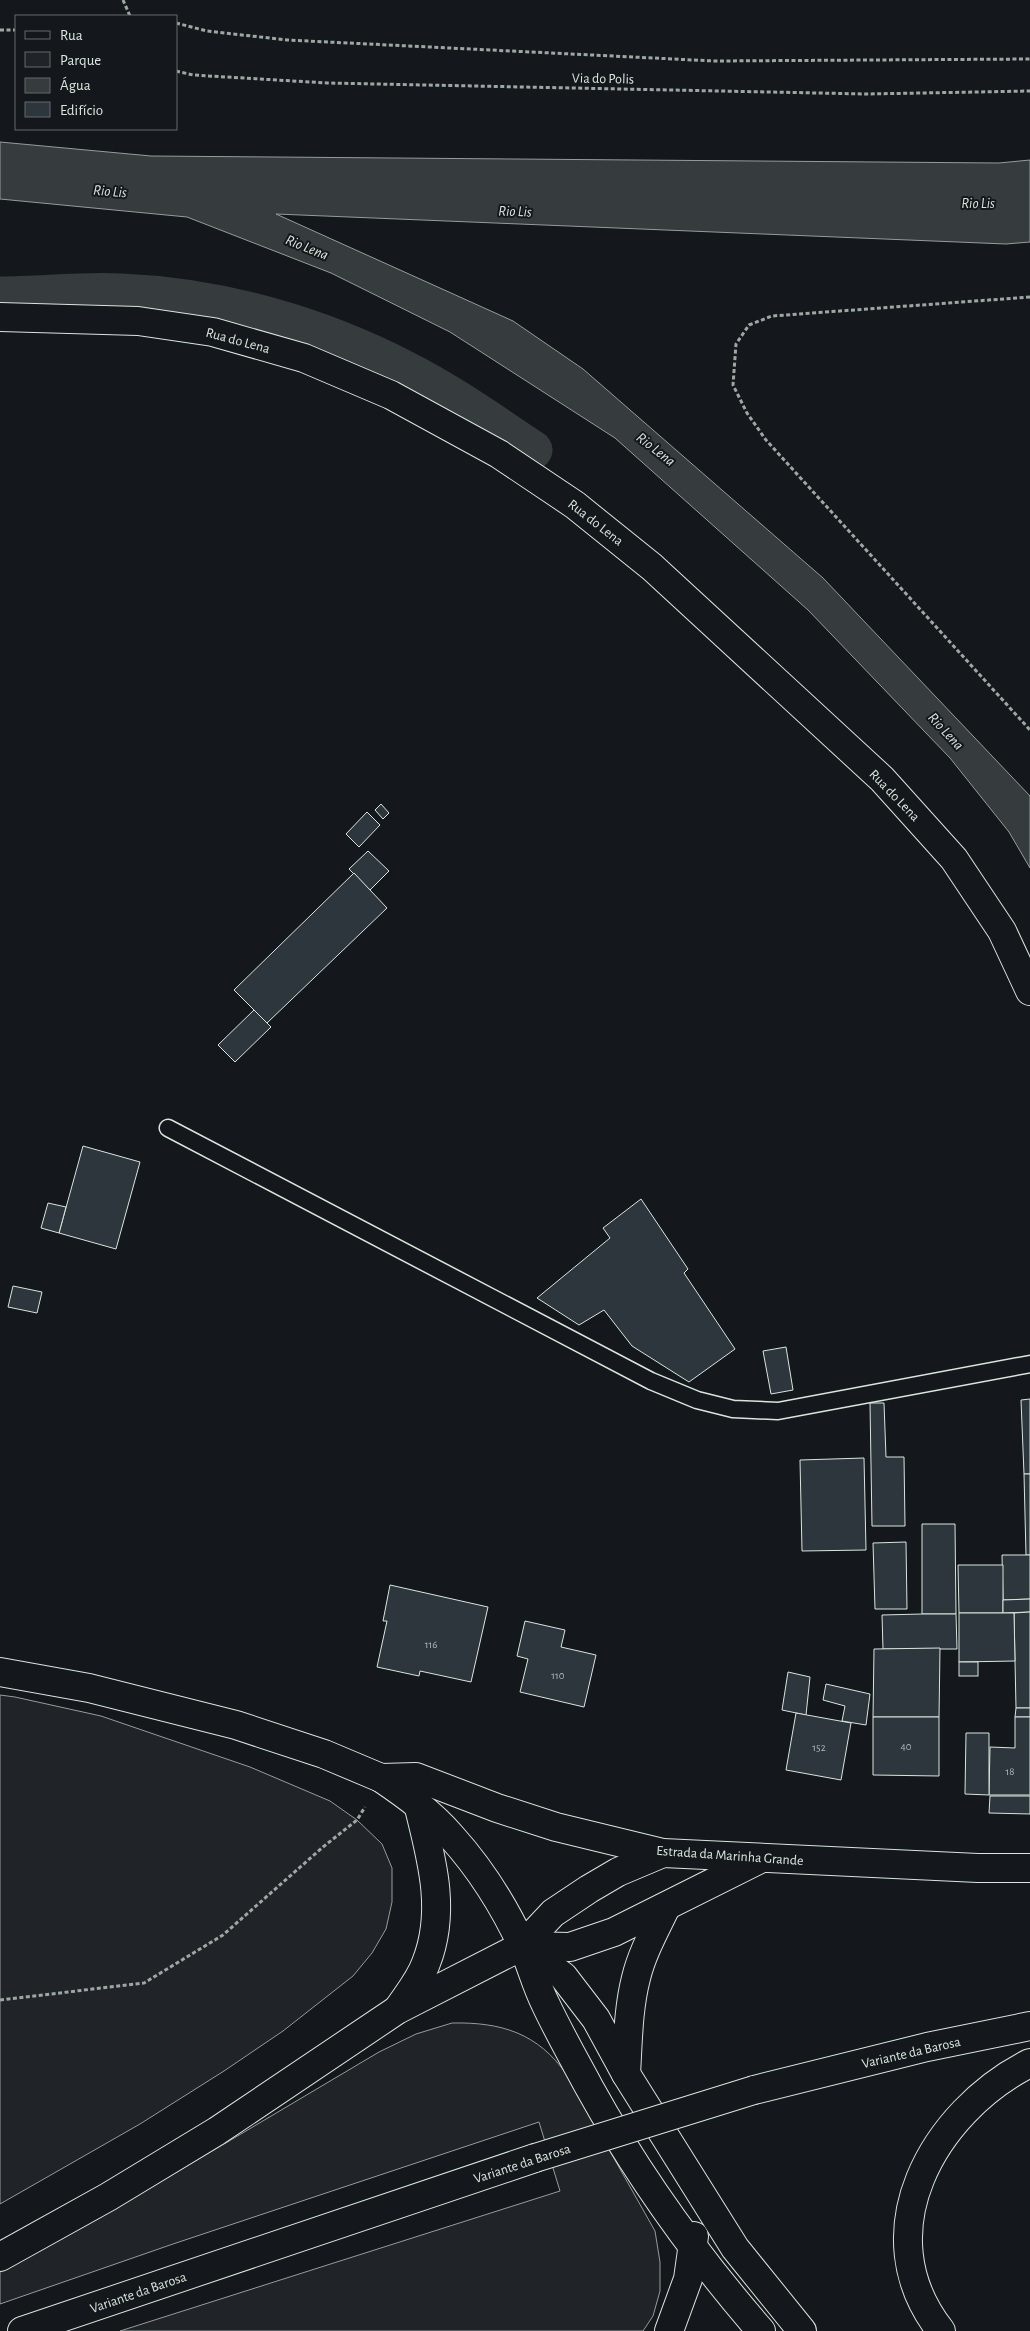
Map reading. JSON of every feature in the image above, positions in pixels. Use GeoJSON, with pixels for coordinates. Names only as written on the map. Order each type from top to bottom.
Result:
{"type":"FeatureCollection","features":[{"type":"Feature","properties":{"kind":"main road","name":"Rua do Lena"},"geometry":{"type":"LineString","coordinates":[[0,317],[138,321],[213,332],[304,358],[374,388],[499,454],[575,505],[652,567],[882,779],[954,859],[1002,931],[1030,990]]}},
{"type":"Feature","properties":{"kind":"main road"},"geometry":{"type":"LineString","coordinates":[[0,1672],[89,1688],[236,1725],[324,1754],[381,1778],[418,1804],[451,1836],[476,1868],[497,1900],[522,1946],[544,2002],[590,2088],[640,2170],[693,2246],[761,2331]]}},
{"type":"Feature","properties":{"kind":"main road","name":"Estrada da Marinha Grande"},"geometry":{"type":"LineString","coordinates":[[381,1778],[416,1777],[556,1828],[664,1853],[1030,1868]]}},
{"type":"Feature","properties":{"kind":"main road"},"geometry":{"type":"LineString","coordinates":[[396,2010],[426,1964],[436,1929],[437,1891],[418,1804]]}},
{"type":"Feature","properties":{"kind":"main road"},"geometry":{"type":"LineString","coordinates":[[0,2257],[108,2197],[217,2131],[396,2010],[522,1946],[553,1913],[589,1889],[618,1872],[664,1853]]}},
{"type":"Feature","properties":{"kind":"main road"},"geometry":{"type":"LineString","coordinates":[[522,1946],[570,1947],[589,1942],[666,1907],[762,1858]]}},
{"type":"Feature","properties":{"kind":"main road"},"geometry":{"type":"LineString","coordinates":[[626,2074],[631,2006],[636,1976],[646,1948],[666,1907]]}},
{"type":"Feature","properties":{"kind":"main road"},"geometry":{"type":"LineString","coordinates":[[522,1946],[562,1976],[596,2019],[626,2074],[736,2248],[802,2331]]}},
{"type":"Feature","properties":{"kind":"main road","name":"Variante da Barosa"},"geometry":{"type":"LineString","coordinates":[[22,2331],[535,2158],[754,2090],[927,2047],[1030,2026]]}},
{"type":"Feature","properties":{"kind":"main road"},"geometry":{"type":"LineString","coordinates":[[941,2331],[924,2305],[910,2264],[908,2222],[919,2182],[938,2144],[969,2105],[1002,2079],[1030,2063]]}},
{"type":"Feature","properties":{"kind":"main road"},"geometry":{"type":"LineString","coordinates":[[669,2331],[688,2279],[693,2246],[697,2212],[690,2176]]}},
{"type":"Feature","properties":{"kind":"lane"},"geometry":{"type":"LineString","coordinates":[[168,1128],[651,1381],[697,1400],[733,1409],[778,1411],[1030,1364]]}},
{"type":"Feature","properties":{"kind":"path"},"geometry":{"type":"LineString","coordinates":[[123,0],[130,15]]}},
{"type":"Feature","properties":{"kind":"path"},"geometry":{"type":"LineString","coordinates":[[178,24],[207,31],[287,40],[714,61],[1030,58]]}},
{"type":"Feature","properties":{"kind":"path"},"geometry":{"type":"LineString","coordinates":[[0,30],[15,30]]}},
{"type":"Feature","properties":{"kind":"path","name":"Via do Polis"},"geometry":{"type":"LineString","coordinates":[[178,72],[193,76],[346,84],[867,94],[1030,91]]}},
{"type":"Feature","properties":{"kind":"path"},"geometry":{"type":"LineString","coordinates":[[1030,297],[772,316],[749,325],[736,344],[733,385],[747,413],[766,440],[1030,730]]}},
{"type":"Feature","properties":{"kind":"path"},"geometry":{"type":"LineString","coordinates":[[0,2000],[144,1983],[223,1935],[323,1847],[357,1820],[381,1778]]}},
{"type":"Feature","properties":{"kind":"green space"},"geometry":{"type":"Polygon","coordinates":[[[0,1695],[101,1716],[250,1767],[330,1801],[357,1820],[382,1844],[392,1868],[392,1902],[386,1929],[372,1953],[353,1976],[283,2031],[140,2124],[0,2204],[0,1695]]]}},
{"type":"Feature","properties":{"kind":"green space"},"geometry":{"type":"Polygon","coordinates":[[[452,2023],[487,2025],[517,2033],[544,2049],[567,2075],[655,2231],[660,2262],[660,2291],[653,2316],[643,2331],[120,2331],[560,2191],[539,2122],[173,2244],[0,2304],[0,2272],[96,2220],[379,2052],[416,2034],[452,2023]]]}},
{"type":"Feature","properties":{"kind":"water","name":"Rio Lis"},"geometry":{"type":"Polygon","coordinates":[[[0,142],[151,156],[999,163],[1030,160],[1030,242],[1006,244],[276,214],[513,321],[583,369],[823,578],[1030,796],[1030,868],[1009,832],[950,758],[808,610],[615,438],[450,332],[331,273],[187,217],[0,199],[0,142]]]}},
{"type":"Feature","properties":{"kind":"building"},"geometry":{"type":"Polygon","coordinates":[[[381,804],[389,813],[383,819],[375,810],[381,804]]]}},
{"type":"Feature","properties":{"kind":"building"},"geometry":{"type":"Polygon","coordinates":[[[367,812],[380,825],[359,847],[346,834],[367,812]]]}},
{"type":"Feature","properties":{"kind":"building"},"geometry":{"type":"Polygon","coordinates":[[[368,851],[389,871],[370,890],[349,869],[368,851]]]}},
{"type":"Feature","properties":{"kind":"building"},"geometry":{"type":"Polygon","coordinates":[[[354,873],[387,908],[267,1023],[234,990],[354,873]]]}},
{"type":"Feature","properties":{"kind":"building"},"geometry":{"type":"Polygon","coordinates":[[[254,1010],[271,1027],[235,1062],[218,1045],[254,1010]]]}},
{"type":"Feature","properties":{"kind":"building"},"geometry":{"type":"Polygon","coordinates":[[[83,1146],[140,1162],[116,1249],[59,1233],[83,1146]]]}},
{"type":"Feature","properties":{"kind":"building"},"geometry":{"type":"Polygon","coordinates":[[[641,1199],[688,1269],[684,1273],[735,1349],[689,1382],[632,1346],[604,1310],[579,1325],[537,1298],[610,1238],[603,1228],[641,1199]]]}},
{"type":"Feature","properties":{"kind":"building"},"geometry":{"type":"Polygon","coordinates":[[[48,1203],[66,1207],[59,1233],[41,1228],[48,1203]]]}},
{"type":"Feature","properties":{"kind":"building"},"geometry":{"type":"Polygon","coordinates":[[[13,1286],[42,1292],[37,1313],[8,1307],[13,1286]]]}},
{"type":"Feature","properties":{"kind":"building"},"geometry":{"type":"Polygon","coordinates":[[[786,1347],[793,1390],[771,1394],[763,1351],[786,1347]]]}},
{"type":"Feature","properties":{"kind":"building"},"geometry":{"type":"Polygon","coordinates":[[[1030,1399],[1030,1474],[1024,1474],[1021,1400],[1030,1399]]]}},
{"type":"Feature","properties":{"kind":"building"},"geometry":{"type":"Polygon","coordinates":[[[870,1403],[884,1403],[886,1457],[904,1457],[905,1526],[872,1526],[870,1403]]]}},
{"type":"Feature","properties":{"kind":"building"},"geometry":{"type":"Polygon","coordinates":[[[864,1458],[866,1550],[802,1551],[800,1460],[864,1458]]]}},
{"type":"Feature","properties":{"kind":"building"},"geometry":{"type":"Polygon","coordinates":[[[1024,1474],[1030,1474],[1030,1555],[1026,1555],[1024,1474]]]}},
{"type":"Feature","properties":{"kind":"building"},"geometry":{"type":"Polygon","coordinates":[[[922,1524],[955,1524],[956,1614],[922,1614],[922,1524]]]}},
{"type":"Feature","properties":{"kind":"building"},"geometry":{"type":"Polygon","coordinates":[[[906,1542],[907,1609],[875,1609],[873,1543],[906,1542]]]}},
{"type":"Feature","properties":{"kind":"building"},"geometry":{"type":"Polygon","coordinates":[[[1002,1555],[1030,1555],[1030,1599],[1003,1600],[1002,1555]]]}},
{"type":"Feature","properties":{"kind":"building"},"geometry":{"type":"Polygon","coordinates":[[[958,1565],[1003,1565],[1003,1613],[959,1613],[958,1565]]]}},
{"type":"Feature","properties":{"kind":"building"},"geometry":{"type":"Polygon","coordinates":[[[390,1585],[488,1607],[471,1682],[420,1671],[419,1676],[377,1667],[387,1621],[383,1621],[390,1585]]]}},
{"type":"Feature","properties":{"kind":"building"},"geometry":{"type":"Polygon","coordinates":[[[1030,1599],[1030,1612],[1003,1613],[1003,1600],[1030,1599]]]}},
{"type":"Feature","properties":{"kind":"building"},"geometry":{"type":"Polygon","coordinates":[[[1030,1612],[1030,1708],[1016,1708],[1014,1613],[1030,1612]]]}},
{"type":"Feature","properties":{"kind":"building"},"geometry":{"type":"Polygon","coordinates":[[[959,1613],[1014,1613],[1015,1661],[959,1662],[959,1613]]]}},
{"type":"Feature","properties":{"kind":"building"},"geometry":{"type":"Polygon","coordinates":[[[956,1614],[957,1649],[883,1649],[882,1615],[956,1614]]]}},
{"type":"Feature","properties":{"kind":"building"},"geometry":{"type":"Polygon","coordinates":[[[525,1621],[565,1630],[561,1647],[596,1655],[584,1707],[520,1692],[528,1659],[517,1656],[525,1621]]]}},
{"type":"Feature","properties":{"kind":"building"},"geometry":{"type":"Polygon","coordinates":[[[940,1648],[939,1717],[873,1717],[874,1649],[940,1648]]]}},
{"type":"Feature","properties":{"kind":"building"},"geometry":{"type":"Polygon","coordinates":[[[959,1662],[978,1662],[978,1676],[959,1676],[959,1662]]]}},
{"type":"Feature","properties":{"kind":"building"},"geometry":{"type":"Polygon","coordinates":[[[788,1672],[810,1677],[806,1715],[782,1710],[788,1672]]]}},
{"type":"Feature","properties":{"kind":"building"},"geometry":{"type":"Polygon","coordinates":[[[826,1684],[870,1694],[866,1725],[842,1721],[845,1706],[823,1700],[826,1684]]]}},
{"type":"Feature","properties":{"kind":"building"},"geometry":{"type":"Polygon","coordinates":[[[1016,1708],[1030,1708],[1030,1717],[1015,1717],[1016,1708]]]}},
{"type":"Feature","properties":{"kind":"building"},"geometry":{"type":"Polygon","coordinates":[[[796,1713],[851,1723],[841,1780],[786,1770],[796,1713]]]}},
{"type":"Feature","properties":{"kind":"building"},"geometry":{"type":"Polygon","coordinates":[[[873,1717],[939,1717],[939,1776],[873,1775],[873,1717]]]}},
{"type":"Feature","properties":{"kind":"building"},"geometry":{"type":"Polygon","coordinates":[[[1015,1717],[1030,1717],[1030,1795],[989,1795],[990,1747],[1015,1748],[1015,1717]]]}},
{"type":"Feature","properties":{"kind":"building"},"geometry":{"type":"Polygon","coordinates":[[[966,1733],[989,1733],[989,1795],[965,1794],[966,1733]]]}},
{"type":"Feature","properties":{"kind":"building"},"geometry":{"type":"Polygon","coordinates":[[[990,1796],[1030,1796],[1030,1814],[989,1813],[990,1796]]]}},
{"type":"Feature","properties":{"kind":"waterway"},"geometry":{"type":"LineString","coordinates":[[0,296],[121,293],[194,300],[267,316],[338,340],[405,370],[454,398],[533,450]]}},
{"type":"Feature","properties":{"kind":"water label","name":"Rio Lena"},"geometry":{"type":"Point","coordinates":[307,247]}},
{"type":"Feature","properties":{"kind":"water label","name":"Rio Lena"},"geometry":{"type":"Point","coordinates":[656,449]}},
{"type":"Feature","properties":{"kind":"water label","name":"Rio Lena"},"geometry":{"type":"Point","coordinates":[946,731]}}]}
